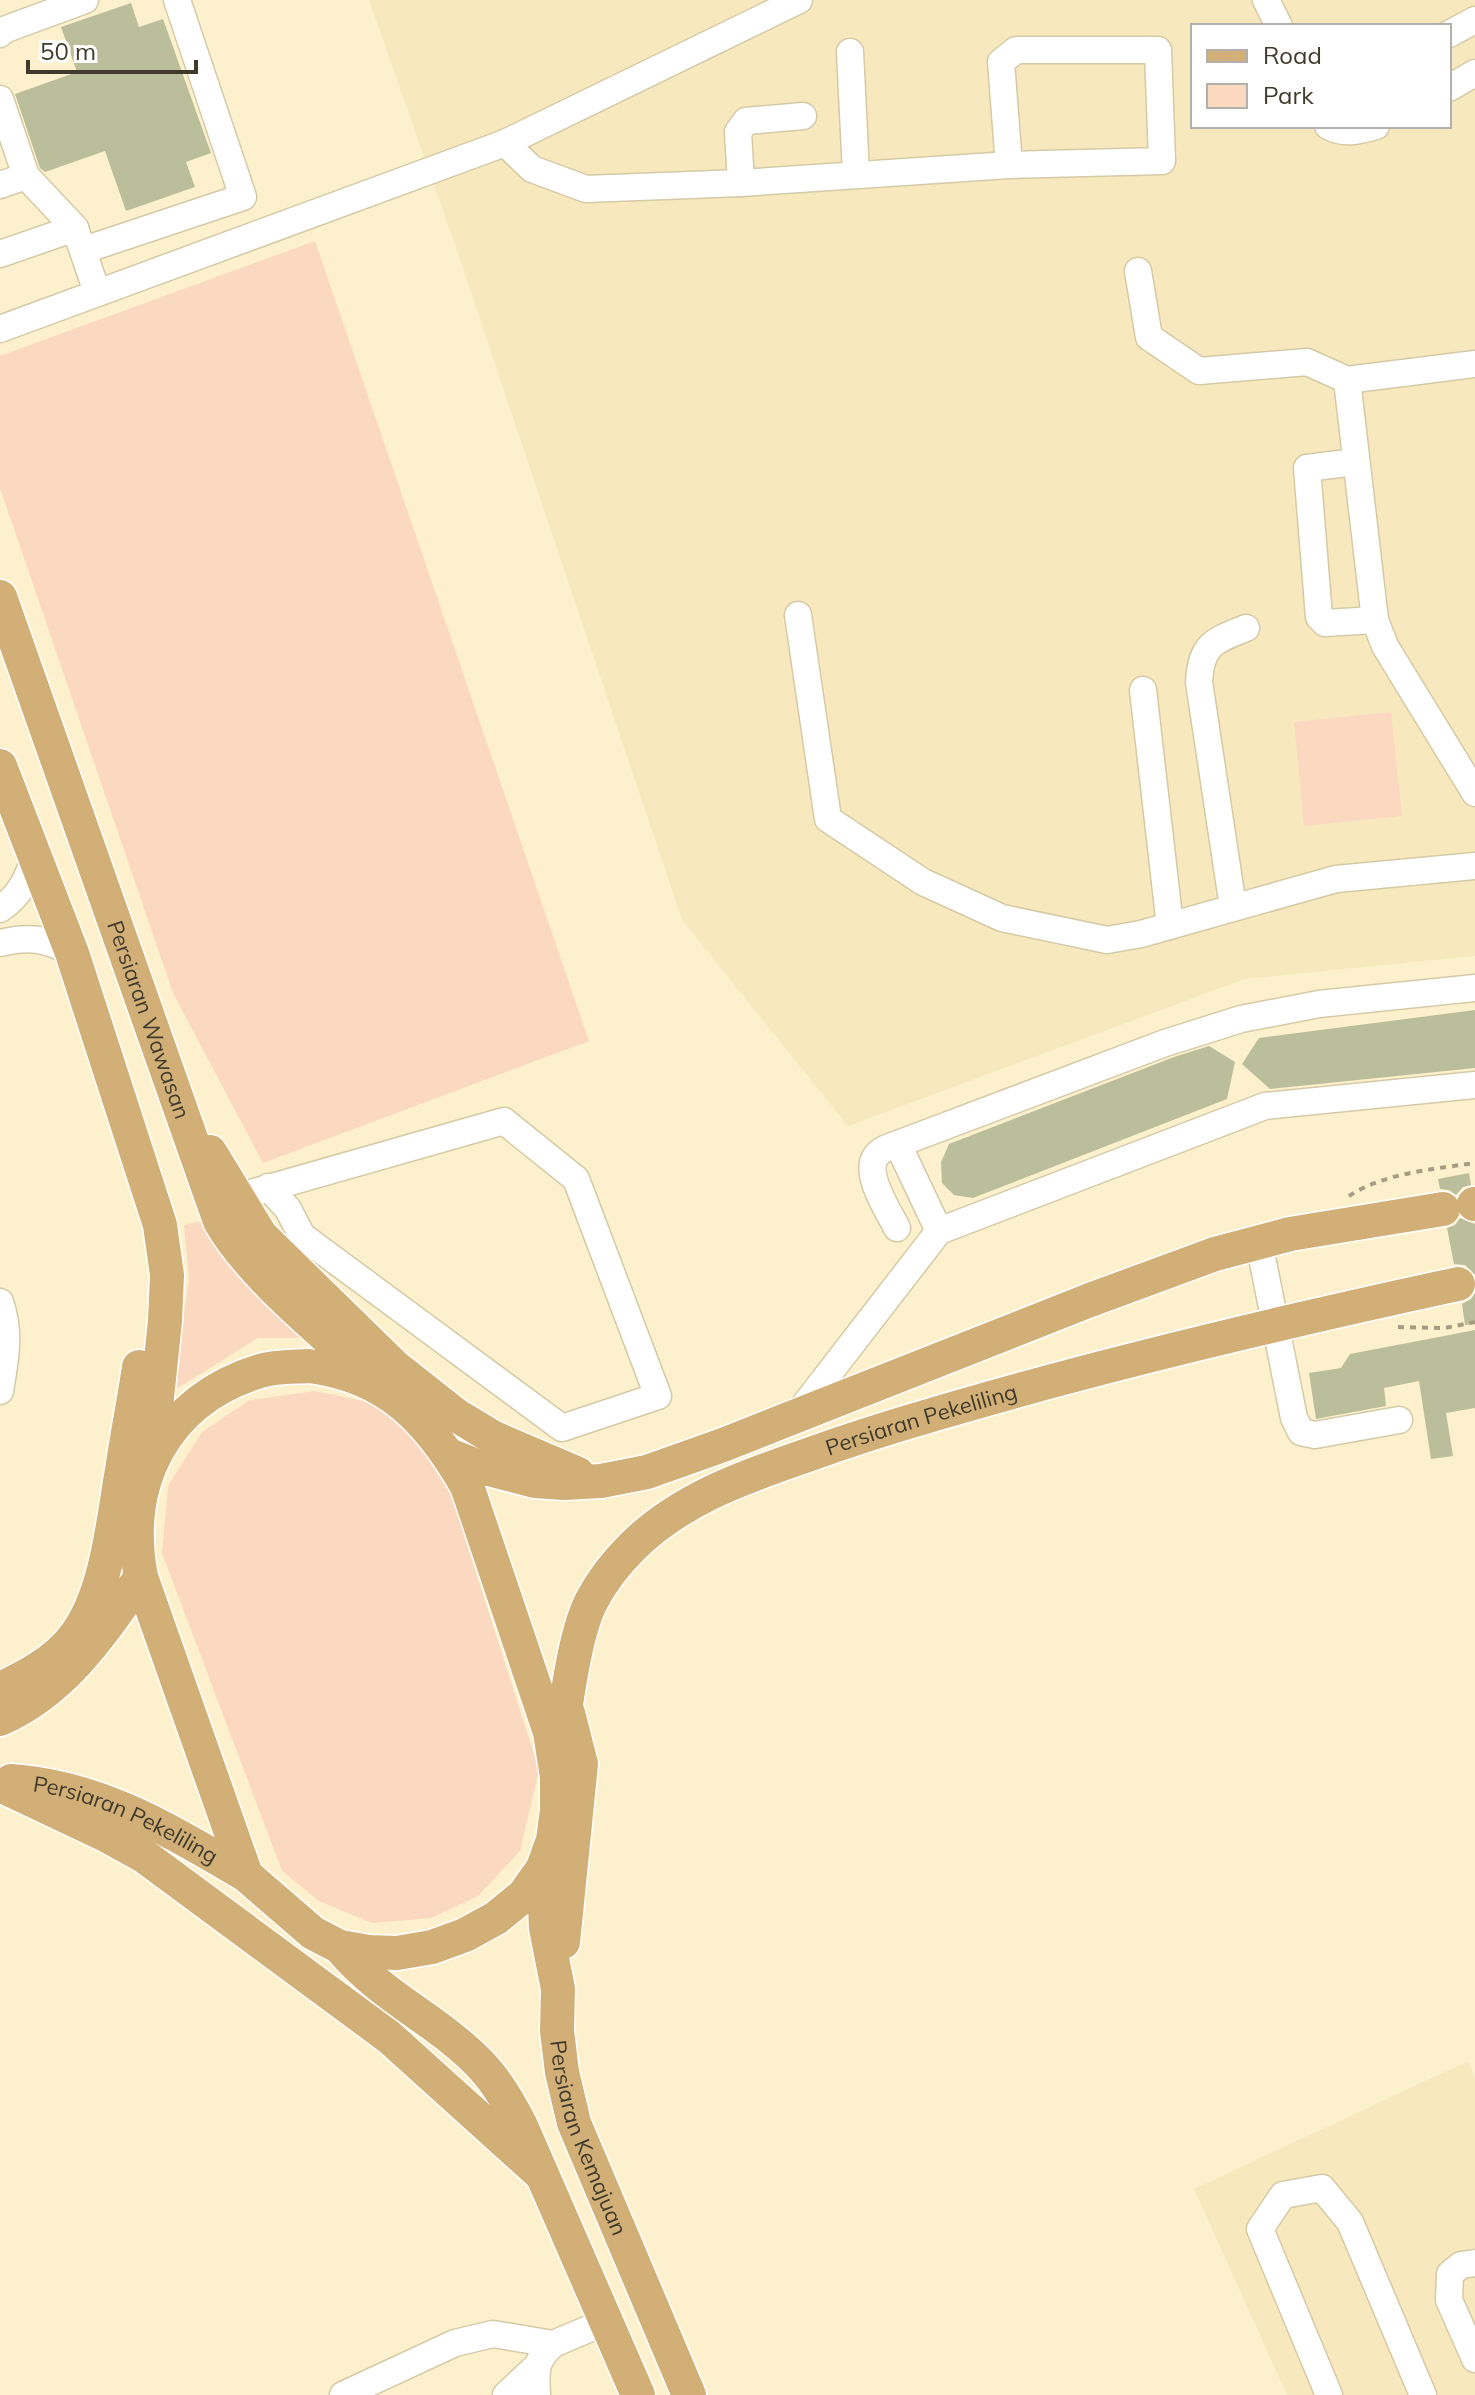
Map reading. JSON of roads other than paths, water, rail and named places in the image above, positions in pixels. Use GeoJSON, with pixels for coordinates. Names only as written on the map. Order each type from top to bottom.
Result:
{"type":"FeatureCollection","features":[{"type":"Feature","properties":{"kind":"main road","name":"Persiaran Wawasan"},"geometry":{"type":"LineString","coordinates":[[0,597],[217,1213],[229,1237],[256,1270],[383,1389]]}},
{"type":"Feature","properties":{"kind":"main road"},"geometry":{"type":"LineString","coordinates":[[0,766],[72,953],[160,1225],[167,1275],[150,1463]]}},
{"type":"Feature","properties":{"kind":"main road"},"geometry":{"type":"LineString","coordinates":[[179,1107],[265,1188],[261,1236],[394,1366],[456,1415],[506,1443],[569,1471],[601,1481]]}},
{"type":"Feature","properties":{"kind":"main road","name":"Persiaran Pekeliling"},"geometry":{"type":"LineString","coordinates":[[449,1455],[477,1466],[535,1481],[601,1481],[647,1472],[1215,1254],[1342,1224],[1464,1205]]}},
{"type":"Feature","properties":{"kind":"main road"},"geometry":{"type":"LineString","coordinates":[[0,1689],[25,1678],[54,1658],[76,1635],[92,1605],[113,1524],[142,1352],[148,1274],[160,1225]]}},
{"type":"Feature","properties":{"kind":"main road","name":"Persiaran Pekeliling"},"geometry":{"type":"LineString","coordinates":[[555,1763],[581,1634],[591,1602],[632,1547],[660,1522],[692,1501],[737,1480],[871,1432],[1099,1368],[1275,1324],[1458,1284]]}},
{"type":"Feature","properties":{"kind":"main road"},"geometry":{"type":"LineString","coordinates":[[246,1875],[141,1577],[135,1525],[142,1485],[150,1463],[166,1435],[207,1394],[263,1370],[309,1366],[334,1369],[383,1389],[415,1414],[449,1455],[467,1486],[541,1700],[555,1763],[557,1810],[553,1840],[543,1868],[524,1895],[496,1918],[432,1947],[397,1953],[340,1947]]}},
{"type":"Feature","properties":{"kind":"main road"},"geometry":{"type":"LineString","coordinates":[[0,1719],[49,1690],[75,1666],[141,1577]]}},
{"type":"Feature","properties":{"kind":"main road"},"geometry":{"type":"LineString","coordinates":[[558,1989],[581,1764],[566,1709]]}},
{"type":"Feature","properties":{"kind":"main road"},"geometry":{"type":"LineString","coordinates":[[0,1783],[144,1856],[389,2037],[542,2175]]}},
{"type":"Feature","properties":{"kind":"main road","name":"Persiaran Pekeliling"},"geometry":{"type":"LineString","coordinates":[[0,1783],[64,1787],[113,1803],[151,1821],[246,1875],[313,1933],[340,1947]]}},
{"type":"Feature","properties":{"kind":"main road","name":"Persiaran Kemajuan"},"geometry":{"type":"LineString","coordinates":[[543,1868],[546,1928],[558,1989],[557,2031],[562,2072],[574,2123],[689,2395]]}},
{"type":"Feature","properties":{"kind":"main road"},"geometry":{"type":"LineString","coordinates":[[340,1947],[359,1970],[438,2028],[483,2066],[503,2093],[638,2395]]}},
{"type":"Feature","properties":{"kind":"street"},"geometry":{"type":"LineString","coordinates":[[0,34],[1,31],[85,0]]}},
{"type":"Feature","properties":{"kind":"street"},"geometry":{"type":"LineString","coordinates":[[0,254],[79,239],[243,197],[177,0]]}},
{"type":"Feature","properties":{"kind":"street"},"geometry":{"type":"LineString","coordinates":[[0,329],[505,143],[799,0]]}},
{"type":"Feature","properties":{"kind":"street"},"geometry":{"type":"LineString","coordinates":[[1451,33],[1475,20]]}},
{"type":"Feature","properties":{"kind":"street"},"geometry":{"type":"LineString","coordinates":[[505,143],[532,169],[586,189],[741,183],[1009,165],[1162,161],[1158,50],[1016,50],[1001,62],[1009,165]]}},
{"type":"Feature","properties":{"kind":"street"},"geometry":{"type":"LineString","coordinates":[[850,52],[856,173]]}},
{"type":"Feature","properties":{"kind":"street"},"geometry":{"type":"LineString","coordinates":[[1451,87],[1475,73]]}},
{"type":"Feature","properties":{"kind":"street"},"geometry":{"type":"LineString","coordinates":[[2,111],[26,176],[79,239],[97,292]]}},
{"type":"Feature","properties":{"kind":"street"},"geometry":{"type":"LineString","coordinates":[[741,183],[738,132],[746,121],[803,116]]}},
{"type":"Feature","properties":{"kind":"street"},"geometry":{"type":"LineString","coordinates":[[1332,128],[1352,132],[1368,128]]}},
{"type":"Feature","properties":{"kind":"street"},"geometry":{"type":"LineString","coordinates":[[0,185],[26,176]]}},
{"type":"Feature","properties":{"kind":"street"},"geometry":{"type":"LineString","coordinates":[[1138,271],[1149,337],[1199,371],[1307,362],[1347,380],[1475,364]]}},
{"type":"Feature","properties":{"kind":"street"},"geometry":{"type":"LineString","coordinates":[[1347,380],[1375,620],[1385,646],[1475,793]]}},
{"type":"Feature","properties":{"kind":"street"},"geometry":{"type":"LineString","coordinates":[[1355,462],[1307,468],[1319,617],[1325,623],[1375,620]]}},
{"type":"Feature","properties":{"kind":"street"},"geometry":{"type":"LineString","coordinates":[[798,615],[828,819],[923,882],[1002,918],[1107,940],[1141,934],[1336,879],[1475,866]]}},
{"type":"Feature","properties":{"kind":"street"},"geometry":{"type":"LineString","coordinates":[[1233,907],[1199,682],[1206,649],[1246,628]]}},
{"type":"Feature","properties":{"kind":"street"},"geometry":{"type":"LineString","coordinates":[[1143,690],[1170,926]]}},
{"type":"Feature","properties":{"kind":"street"},"geometry":{"type":"LineString","coordinates":[[0,909],[13,901],[24,887],[35,855]]}},
{"type":"Feature","properties":{"kind":"street"},"geometry":{"type":"LineString","coordinates":[[0,943],[40,939],[72,953]]}},
{"type":"Feature","properties":{"kind":"street"},"geometry":{"type":"LineString","coordinates":[[897,1228],[873,1179],[871,1167],[880,1152],[903,1142],[1165,1043],[1241,1019],[1319,1004],[1475,988]]}},
{"type":"Feature","properties":{"kind":"street"},"geometry":{"type":"LineString","coordinates":[[796,1416],[939,1231],[1265,1106],[1475,1085]]}},
{"type":"Feature","properties":{"kind":"street"},"geometry":{"type":"LineString","coordinates":[[504,1121],[576,1179],[658,1396],[562,1428],[302,1236],[288,1209],[265,1188],[504,1121]]}},
{"type":"Feature","properties":{"kind":"street"},"geometry":{"type":"LineString","coordinates":[[903,1142],[903,1155],[939,1231]]}},
{"type":"Feature","properties":{"kind":"street"},"geometry":{"type":"LineString","coordinates":[[1259,1242],[1294,1418],[1301,1432],[1315,1435],[1399,1420]]}},
{"type":"Feature","properties":{"kind":"street"},"geometry":{"type":"LineString","coordinates":[[0,1302],[7,1321],[0,1391]]}},
{"type":"Feature","properties":{"kind":"street"},"geometry":{"type":"LineString","coordinates":[[1329,2395],[1260,2229],[1283,2195],[1322,2188],[1350,2222],[1423,2395]]}},
{"type":"Feature","properties":{"kind":"street"},"geometry":{"type":"LineString","coordinates":[[1475,2263],[1461,2265],[1450,2274],[1449,2300],[1475,2359]]}},
{"type":"Feature","properties":{"kind":"street"},"geometry":{"type":"LineString","coordinates":[[506,2395],[536,2367],[541,2355],[553,2344],[605,2322]]}},
{"type":"Feature","properties":{"kind":"street"},"geometry":{"type":"LineString","coordinates":[[343,2395],[474,2337],[501,2335],[553,2344]]}},
{"type":"Feature","properties":{"kind":"street"},"geometry":{"type":"LineString","coordinates":[[536,2367],[537,2395]]}}]}
